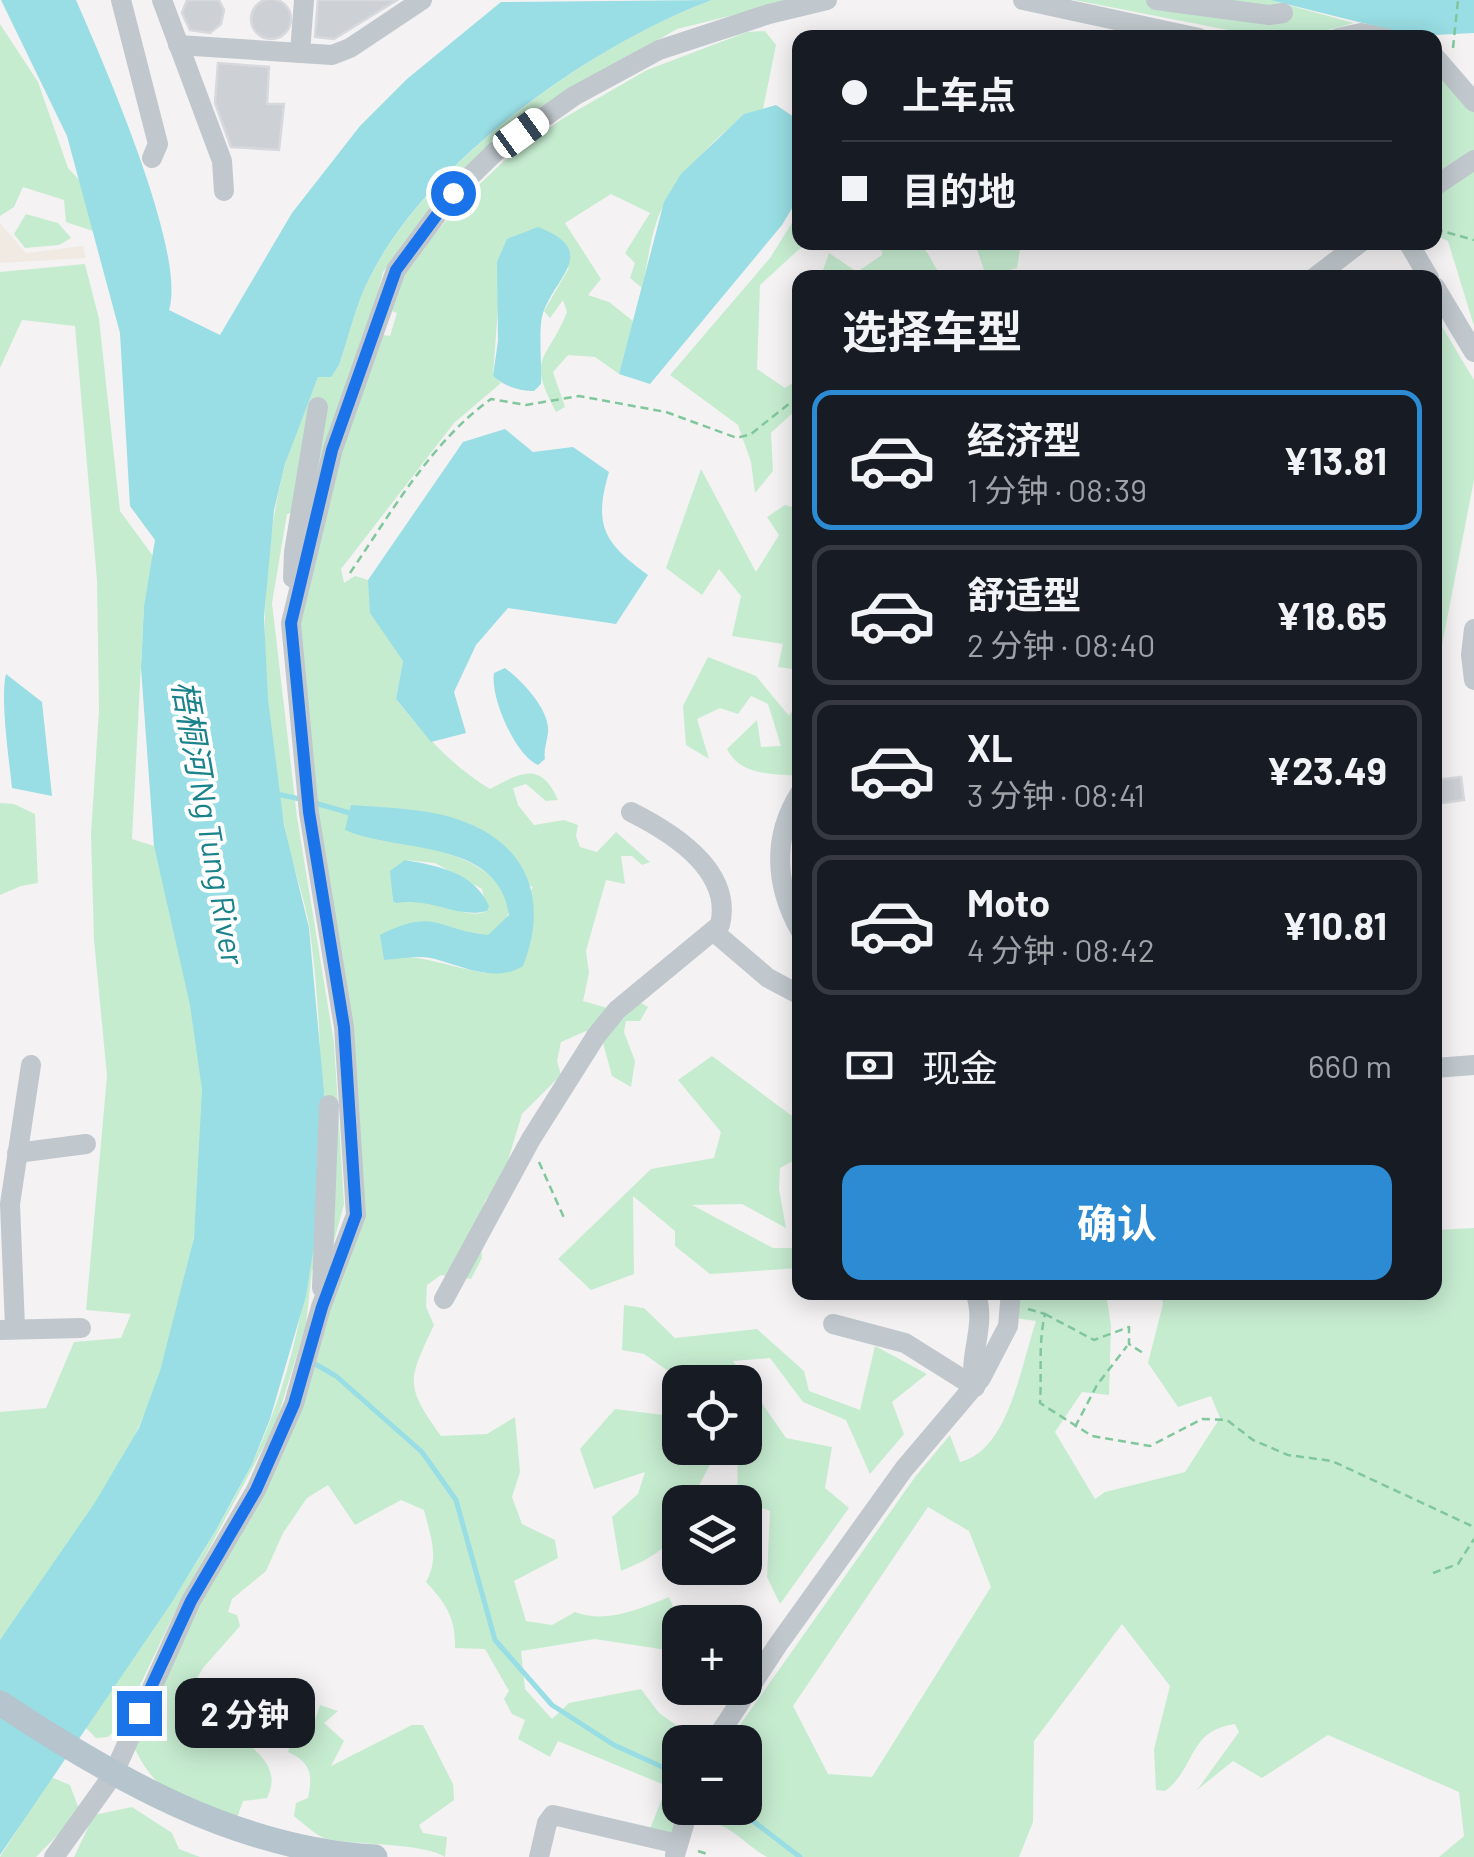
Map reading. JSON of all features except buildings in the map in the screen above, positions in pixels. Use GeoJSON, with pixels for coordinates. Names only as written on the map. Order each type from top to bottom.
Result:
{"type":"FeatureCollection","features":[{"type":"Feature","properties":{"kind":"main road"},"geometry":{"type":"LineString","coordinates":[[0,1703],[103,1770],[179,1807],[284,1843],[375,1857]]}},
{"type":"Feature","properties":{"kind":"street"},"geometry":{"type":"LineString","coordinates":[[121,0],[158,144],[152,158]]}},
{"type":"Feature","properties":{"kind":"street"},"geometry":{"type":"LineString","coordinates":[[162,0],[229,160],[224,190]]}},
{"type":"Feature","properties":{"kind":"street"},"geometry":{"type":"LineString","coordinates":[[300,53],[304,0]]}},
{"type":"Feature","properties":{"kind":"street"},"geometry":{"type":"LineString","coordinates":[[178,45],[332,55],[350,48],[422,0]]}},
{"type":"Feature","properties":{"kind":"street"},"geometry":{"type":"LineString","coordinates":[[292,620],[332,450],[396,270],[453,193],[495,152],[574,96],[659,50],[769,14],[827,0]]}},
{"type":"Feature","properties":{"kind":"street"},"geometry":{"type":"LineString","coordinates":[[1156,0],[1283,13]]}},
{"type":"Feature","properties":{"kind":"street"},"geometry":{"type":"LineString","coordinates":[[1034,1],[1163,30]]}},
{"type":"Feature","properties":{"kind":"street"},"geometry":{"type":"LineString","coordinates":[[1444,58],[1474,102]]}},
{"type":"Feature","properties":{"kind":"street"},"geometry":{"type":"LineString","coordinates":[[1442,181],[1474,160]]}},
{"type":"Feature","properties":{"kind":"street"},"geometry":{"type":"LineString","coordinates":[[1324,270],[1351,250]]}},
{"type":"Feature","properties":{"kind":"street"},"geometry":{"type":"LineString","coordinates":[[1442,299],[1474,352]]}},
{"type":"Feature","properties":{"kind":"street"},"geometry":{"type":"LineString","coordinates":[[55,1856],[191,1601],[256,1490],[294,1404],[322,1307],[356,1215],[344,1027],[309,812],[292,620],[294,552],[318,407]]}},
{"type":"Feature","properties":{"kind":"street"},"geometry":{"type":"LineString","coordinates":[[1474,629],[1474,680]]}},
{"type":"Feature","properties":{"kind":"street"},"geometry":{"type":"LineString","coordinates":[[792,808],[784,824],[779,858],[784,898],[792,914]]}},
{"type":"Feature","properties":{"kind":"street"},"geometry":{"type":"LineString","coordinates":[[444,1299],[531,1139],[596,1036],[617,1010],[720,925],[722,894],[674,834],[631,812]]}},
{"type":"Feature","properties":{"kind":"street"},"geometry":{"type":"LineString","coordinates":[[713,932],[768,978],[792,991]]}},
{"type":"Feature","properties":{"kind":"street"},"geometry":{"type":"LineString","coordinates":[[1442,1067],[1474,1065]]}},
{"type":"Feature","properties":{"kind":"street"},"geometry":{"type":"LineString","coordinates":[[31,1066],[10,1204],[8,1329],[81,1328]]}},
{"type":"Feature","properties":{"kind":"street"},"geometry":{"type":"LineString","coordinates":[[322,1307],[329,1105]]}},
{"type":"Feature","properties":{"kind":"street"},"geometry":{"type":"LineString","coordinates":[[18,1153],[86,1144]]}},
{"type":"Feature","properties":{"kind":"street"},"geometry":{"type":"LineString","coordinates":[[975,1387],[972,1373],[982,1320],[978,1300]]}},
{"type":"Feature","properties":{"kind":"street"},"geometry":{"type":"LineString","coordinates":[[726,1725],[886,1494],[975,1387],[1002,1340],[1011,1300]]}},
{"type":"Feature","properties":{"kind":"street"},"geometry":{"type":"LineString","coordinates":[[833,1324],[905,1343],[975,1387]]}},
{"type":"Feature","properties":{"kind":"street"},"geometry":{"type":"LineString","coordinates":[[539,1857],[546,1823],[553,1816],[676,1851],[684,1825]]}},
{"type":"Feature","properties":{"kind":"path"},"geometry":{"type":"LineString","coordinates":[[1444,58],[1458,0]]}},
{"type":"Feature","properties":{"kind":"path"},"geometry":{"type":"LineString","coordinates":[[1442,231],[1474,240]]}},
{"type":"Feature","properties":{"kind":"path"},"geometry":{"type":"LineString","coordinates":[[350,573],[465,418],[492,400],[526,405],[579,396],[666,412],[737,438],[748,435],[792,401]]}},
{"type":"Feature","properties":{"kind":"path"},"geometry":{"type":"LineString","coordinates":[[531,1139],[565,1220]]}},
{"type":"Feature","properties":{"kind":"path"},"geometry":{"type":"LineString","coordinates":[[1015,1300],[1094,1340],[1130,1327],[1129,1344],[1096,1384],[1075,1428]]}},
{"type":"Feature","properties":{"kind":"path"},"geometry":{"type":"LineString","coordinates":[[1044,1314],[1038,1346],[1042,1363],[1040,1403],[1062,1413],[1075,1428],[1112,1442],[1122,1439],[1150,1446],[1202,1419],[1227,1420],[1253,1440],[1288,1455],[1332,1461],[1474,1527]]}},
{"type":"Feature","properties":{"kind":"path"},"geometry":{"type":"LineString","coordinates":[[1129,1344],[1143,1353]]}},
{"type":"Feature","properties":{"kind":"path"},"geometry":{"type":"LineString","coordinates":[[1433,1573],[1458,1564],[1474,1539]]}},
{"type":"Feature","properties":{"kind":"green space"},"geometry":{"type":"Polygon","coordinates":[[[712,0],[795,0],[677,29],[513,124],[436,199],[383,272],[373,312],[305,509],[287,514],[272,603],[297,817],[334,1043],[344,1204],[326,1271],[312,1270],[306,1325],[275,1426],[173,1616],[122,1723],[108,1737],[96,1738],[85,1727],[194,1566],[251,1465],[276,1406],[295,1341],[308,1273],[321,1132],[317,995],[308,918],[277,784],[265,649],[268,558],[291,446],[318,377],[331,376],[339,365],[369,279],[395,235],[430,192],[517,112],[566,77],[665,20],[712,0]]]}},
{"type":"Feature","properties":{"kind":"green space"},"geometry":{"type":"Polygon","coordinates":[[[1074,0],[1270,0],[1354,23],[1329,30],[1228,30],[1074,0]]]}},
{"type":"Feature","properties":{"kind":"green space"},"geometry":{"type":"Polygon","coordinates":[[[0,24],[38,82],[68,168],[90,192],[99,233],[66,222],[64,200],[23,187],[14,207],[0,216],[0,24]]]}},
{"type":"Feature","properties":{"kind":"green space"},"geometry":{"type":"Polygon","coordinates":[[[765,31],[776,45],[763,109],[721,135],[694,163],[664,205],[650,245],[642,288],[630,278],[635,263],[625,253],[650,213],[611,194],[565,223],[601,279],[588,295],[609,302],[633,321],[619,374],[595,357],[568,355],[553,372],[565,407],[556,412],[541,368],[567,312],[563,300],[550,318],[544,311],[569,268],[497,263],[499,293],[493,376],[501,383],[454,423],[341,569],[344,583],[355,576],[368,580],[374,612],[403,661],[396,699],[439,748],[490,789],[521,775],[545,779],[558,800],[546,801],[526,784],[513,788],[518,805],[534,825],[564,820],[578,825],[580,847],[597,852],[616,832],[650,862],[642,865],[632,856],[621,856],[625,884],[606,880],[586,951],[589,973],[583,1001],[607,1008],[638,1001],[648,1007],[640,1021],[626,1021],[624,1032],[635,1061],[631,1087],[612,1076],[603,1043],[586,1031],[561,1042],[557,1061],[561,1075],[522,1114],[503,1177],[485,1201],[479,1220],[482,1258],[471,1279],[441,1275],[427,1285],[426,1307],[434,1325],[414,1382],[421,1405],[441,1436],[487,1434],[515,1417],[520,1472],[512,1497],[522,1524],[555,1540],[558,1558],[514,1581],[526,1621],[552,1625],[575,1612],[610,1616],[669,1597],[672,1605],[662,1605],[662,1649],[595,1639],[521,1651],[525,1689],[552,1719],[569,1703],[641,1689],[659,1713],[676,1725],[662,1725],[662,1784],[558,1741],[550,1757],[518,1739],[525,1720],[512,1714],[504,1699],[509,1691],[485,1649],[455,1648],[448,1612],[426,1582],[433,1555],[424,1510],[401,1500],[355,1525],[328,1485],[307,1498],[283,1533],[266,1571],[232,1599],[228,1612],[237,1615],[240,1626],[203,1668],[186,1697],[196,1721],[214,1733],[236,1724],[252,1706],[263,1711],[251,1726],[252,1747],[270,1770],[272,1783],[267,1798],[243,1801],[236,1821],[171,1793],[148,1771],[129,1736],[272,1453],[356,1215],[291,623],[329,464],[383,335],[390,336],[402,274],[463,200],[504,161],[562,119],[647,70],[747,32],[765,31]],[[338,799],[351,805],[349,831],[442,852],[487,873],[502,887],[509,910],[504,922],[493,932],[470,943],[407,957],[486,973],[533,887],[338,799]],[[405,860],[392,898],[432,902],[466,913],[487,911],[482,889],[435,863],[405,860]]]}},
{"type":"Feature","properties":{"kind":"green space"},"geometry":{"type":"Polygon","coordinates":[[[1442,74],[1474,110],[1474,326],[1448,241],[1442,238],[1442,74]]]}},
{"type":"Feature","properties":{"kind":"green space"},"geometry":{"type":"Polygon","coordinates":[[[26,214],[58,223],[71,238],[59,245],[25,248],[14,234],[26,214]]]}},
{"type":"Feature","properties":{"kind":"green space"},"geometry":{"type":"Polygon","coordinates":[[[792,223],[792,250],[798,250],[760,285],[757,369],[785,388],[792,383],[792,413],[771,433],[773,471],[755,493],[751,462],[738,425],[670,375],[770,258],[792,223]]]}},
{"type":"Feature","properties":{"kind":"green space"},"geometry":{"type":"Polygon","coordinates":[[[882,250],[925,250],[937,270],[860,270],[882,255],[882,250]]]}},
{"type":"Feature","properties":{"kind":"green space"},"geometry":{"type":"Polygon","coordinates":[[[977,250],[1020,250],[1017,268],[984,270],[977,250]]]}},
{"type":"Feature","properties":{"kind":"green space"},"geometry":{"type":"Polygon","coordinates":[[[829,253],[854,270],[823,270],[829,253]]]}},
{"type":"Feature","properties":{"kind":"green space"},"geometry":{"type":"Polygon","coordinates":[[[85,264],[99,319],[120,511],[153,556],[144,606],[132,839],[154,846],[190,999],[202,1091],[201,1176],[181,1303],[140,1424],[95,1508],[0,1640],[0,1412],[46,1408],[74,1342],[121,1338],[131,1314],[86,1310],[107,1076],[94,940],[91,834],[99,710],[97,580],[75,326],[22,320],[0,368],[0,272],[85,264]]]}},
{"type":"Feature","properties":{"kind":"green space"},"geometry":{"type":"Polygon","coordinates":[[[1442,327],[1474,380],[1474,480],[1442,645],[1442,327]]]}},
{"type":"Feature","properties":{"kind":"green space"},"geometry":{"type":"Polygon","coordinates":[[[701,469],[756,572],[779,535],[767,517],[785,505],[792,507],[792,669],[778,667],[783,644],[732,636],[741,596],[719,569],[702,595],[666,568],[701,469]]]}},
{"type":"Feature","properties":{"kind":"green space"},"geometry":{"type":"Polygon","coordinates":[[[708,657],[756,676],[789,716],[792,711],[792,775],[749,769],[727,749],[757,720],[761,747],[781,746],[768,704],[751,696],[738,714],[720,708],[697,719],[709,759],[686,745],[683,706],[708,657]]]}},
{"type":"Feature","properties":{"kind":"green space"},"geometry":{"type":"Polygon","coordinates":[[[0,803],[14,804],[35,814],[38,883],[0,895],[0,803]]]}},
{"type":"Feature","properties":{"kind":"green space"},"geometry":{"type":"Polygon","coordinates":[[[712,1056],[792,1116],[792,1161],[780,1168],[779,1189],[786,1228],[742,1204],[692,1205],[773,1248],[792,1248],[792,1269],[710,1274],[675,1246],[675,1231],[633,1196],[634,1274],[591,1290],[558,1259],[651,1169],[714,1158],[721,1132],[678,1080],[712,1056]]]}},
{"type":"Feature","properties":{"kind":"green space"},"geometry":{"type":"Polygon","coordinates":[[[1474,1228],[1474,1857],[1439,1857],[1464,1836],[1459,1792],[1328,1735],[1262,1778],[1233,1761],[1197,1790],[1239,1732],[1235,1724],[1220,1728],[1200,1742],[1175,1782],[1165,1791],[1156,1790],[1154,1749],[1170,1686],[1122,1624],[1034,1741],[1033,1822],[1019,1857],[767,1857],[719,1825],[762,1825],[762,1725],[740,1725],[754,1705],[762,1705],[762,1694],[915,1477],[950,1435],[960,1462],[977,1454],[1002,1424],[1036,1321],[1009,1317],[1011,1300],[1107,1300],[1111,1326],[1109,1395],[1082,1392],[1055,1432],[1095,1499],[1105,1492],[1185,1472],[1220,1418],[1211,1396],[1178,1407],[1148,1363],[1162,1300],[1442,1300],[1442,1230],[1474,1228]],[[928,1507],[793,1706],[828,1774],[872,1777],[991,1587],[969,1531],[928,1507]]]}},
{"type":"Feature","properties":{"kind":"green space"},"geometry":{"type":"Polygon","coordinates":[[[624,1305],[644,1308],[675,1338],[757,1329],[804,1371],[809,1391],[860,1410],[875,1346],[927,1374],[892,1402],[904,1434],[870,1474],[846,1420],[803,1402],[770,1358],[733,1361],[736,1365],[662,1367],[644,1354],[622,1350],[624,1305]]]}},
{"type":"Feature","properties":{"kind":"green space"},"geometry":{"type":"Polygon","coordinates":[[[762,1403],[786,1438],[832,1447],[825,1488],[849,1508],[780,1604],[767,1577],[770,1511],[762,1508],[762,1485],[737,1485],[738,1465],[762,1465],[762,1403]]]}},
{"type":"Feature","properties":{"kind":"green space"},"geometry":{"type":"Polygon","coordinates":[[[615,1409],[662,1415],[662,1465],[710,1465],[699,1485],[662,1485],[662,1549],[621,1571],[612,1517],[638,1494],[645,1472],[594,1489],[580,1449],[615,1409]]]}},
{"type":"Feature","properties":{"kind":"green space"},"geometry":{"type":"Polygon","coordinates":[[[320,1705],[338,1711],[324,1723],[344,1741],[331,1766],[412,1725],[423,1725],[453,1784],[454,1800],[419,1825],[423,1833],[447,1837],[445,1857],[422,1849],[327,1839],[294,1816],[296,1803],[308,1798],[310,1776],[302,1760],[288,1752],[293,1734],[285,1716],[303,1730],[316,1717],[320,1705]]]}},
{"type":"Feature","properties":{"kind":"green space"},"geometry":{"type":"Polygon","coordinates":[[[51,1777],[70,1785],[80,1812],[36,1857],[0,1857],[51,1777]]]}},
{"type":"Feature","properties":{"kind":"green space"},"geometry":{"type":"Polygon","coordinates":[[[662,1799],[662,1825],[677,1825],[669,1837],[648,1834],[662,1799]]]}},
{"type":"Feature","properties":{"kind":"green space"},"geometry":{"type":"Polygon","coordinates":[[[132,1807],[172,1833],[179,1849],[200,1857],[74,1857],[94,1815],[132,1807]]]}},
{"type":"Feature","properties":{"kind":"sand"},"geometry":{"type":"Polygon","coordinates":[[[0,223],[26,253],[83,246],[86,258],[0,263],[0,223]]]}},
{"type":"Feature","properties":{"kind":"water","name":"梧桐河 Ng Tung River"},"geometry":{"type":"Polygon","coordinates":[[[1,0],[76,0],[155,203],[171,283],[169,310],[220,335],[292,213],[360,126],[407,79],[501,2],[712,0],[665,20],[566,77],[471,151],[395,235],[364,289],[339,365],[331,377],[318,377],[285,464],[274,510],[264,617],[268,699],[284,825],[309,928],[324,1092],[315,1240],[306,1296],[270,1419],[252,1464],[216,1530],[172,1602],[0,1855],[0,1640],[94,1504],[139,1428],[160,1371],[194,1238],[202,1090],[190,1005],[154,846],[141,668],[144,606],[155,540],[130,506],[120,333],[67,136],[1,0]]]}},
{"type":"Feature","properties":{"kind":"water"},"geometry":{"type":"Polygon","coordinates":[[[1270,0],[1474,0],[1474,33],[1391,30],[1270,0]]]}},
{"type":"Feature","properties":{"kind":"water"},"geometry":{"type":"Polygon","coordinates":[[[776,105],[792,116],[792,208],[650,384],[619,374],[664,202],[681,174],[744,114],[776,105]]]}},
{"type":"Feature","properties":{"kind":"water"},"geometry":{"type":"Polygon","coordinates":[[[538,227],[557,236],[567,245],[570,255],[569,265],[543,313],[541,384],[534,391],[512,387],[493,376],[498,341],[497,262],[507,239],[538,227]]]}},
{"type":"Feature","properties":{"kind":"water"},"geometry":{"type":"Polygon","coordinates":[[[505,429],[533,452],[573,447],[609,472],[602,506],[606,532],[621,553],[648,575],[616,624],[508,608],[476,645],[454,692],[466,733],[431,742],[396,699],[403,661],[370,613],[368,580],[463,442],[505,429]]]}},
{"type":"Feature","properties":{"kind":"water"},"geometry":{"type":"Polygon","coordinates":[[[505,668],[532,694],[546,719],[545,759],[538,765],[521,750],[500,710],[494,673],[505,668]]]}},
{"type":"Feature","properties":{"kind":"water"},"geometry":{"type":"Polygon","coordinates":[[[6,674],[42,702],[52,796],[12,788],[4,713],[6,674]]]}},
{"type":"Feature","properties":{"kind":"water"},"geometry":{"type":"Polygon","coordinates":[[[351,805],[452,817],[505,846],[519,862],[533,899],[534,920],[523,966],[489,973],[425,957],[384,960],[380,935],[399,927],[425,921],[488,935],[509,915],[501,890],[486,872],[466,860],[345,830],[351,805]]]}},
{"type":"Feature","properties":{"kind":"water"},"geometry":{"type":"Polygon","coordinates":[[[405,860],[465,878],[482,895],[489,906],[487,911],[396,903],[390,871],[405,860]]]}},
{"type":"Feature","properties":{"kind":"waterway"},"geometry":{"type":"LineString","coordinates":[[277,794],[300,799]]}},
{"type":"Feature","properties":{"kind":"waterway"},"geometry":{"type":"LineString","coordinates":[[315,803],[353,814]]}},
{"type":"Feature","properties":{"kind":"waterway"},"geometry":{"type":"LineString","coordinates":[[310,1361],[336,1376],[422,1452],[456,1500],[495,1640],[552,1705],[614,1745],[662,1767]]}},
{"type":"Feature","properties":{"kind":"waterway"},"geometry":{"type":"LineString","coordinates":[[758,1825],[800,1857]]}},
{"type":"Feature","properties":{"kind":"route"},"geometry":{"type":"LineString","coordinates":[[139,1713],[191,1601],[256,1490],[294,1404],[322,1307],[356,1215],[344,1027],[309,812],[291,623],[332,450],[396,270],[453,193]]}}]}
